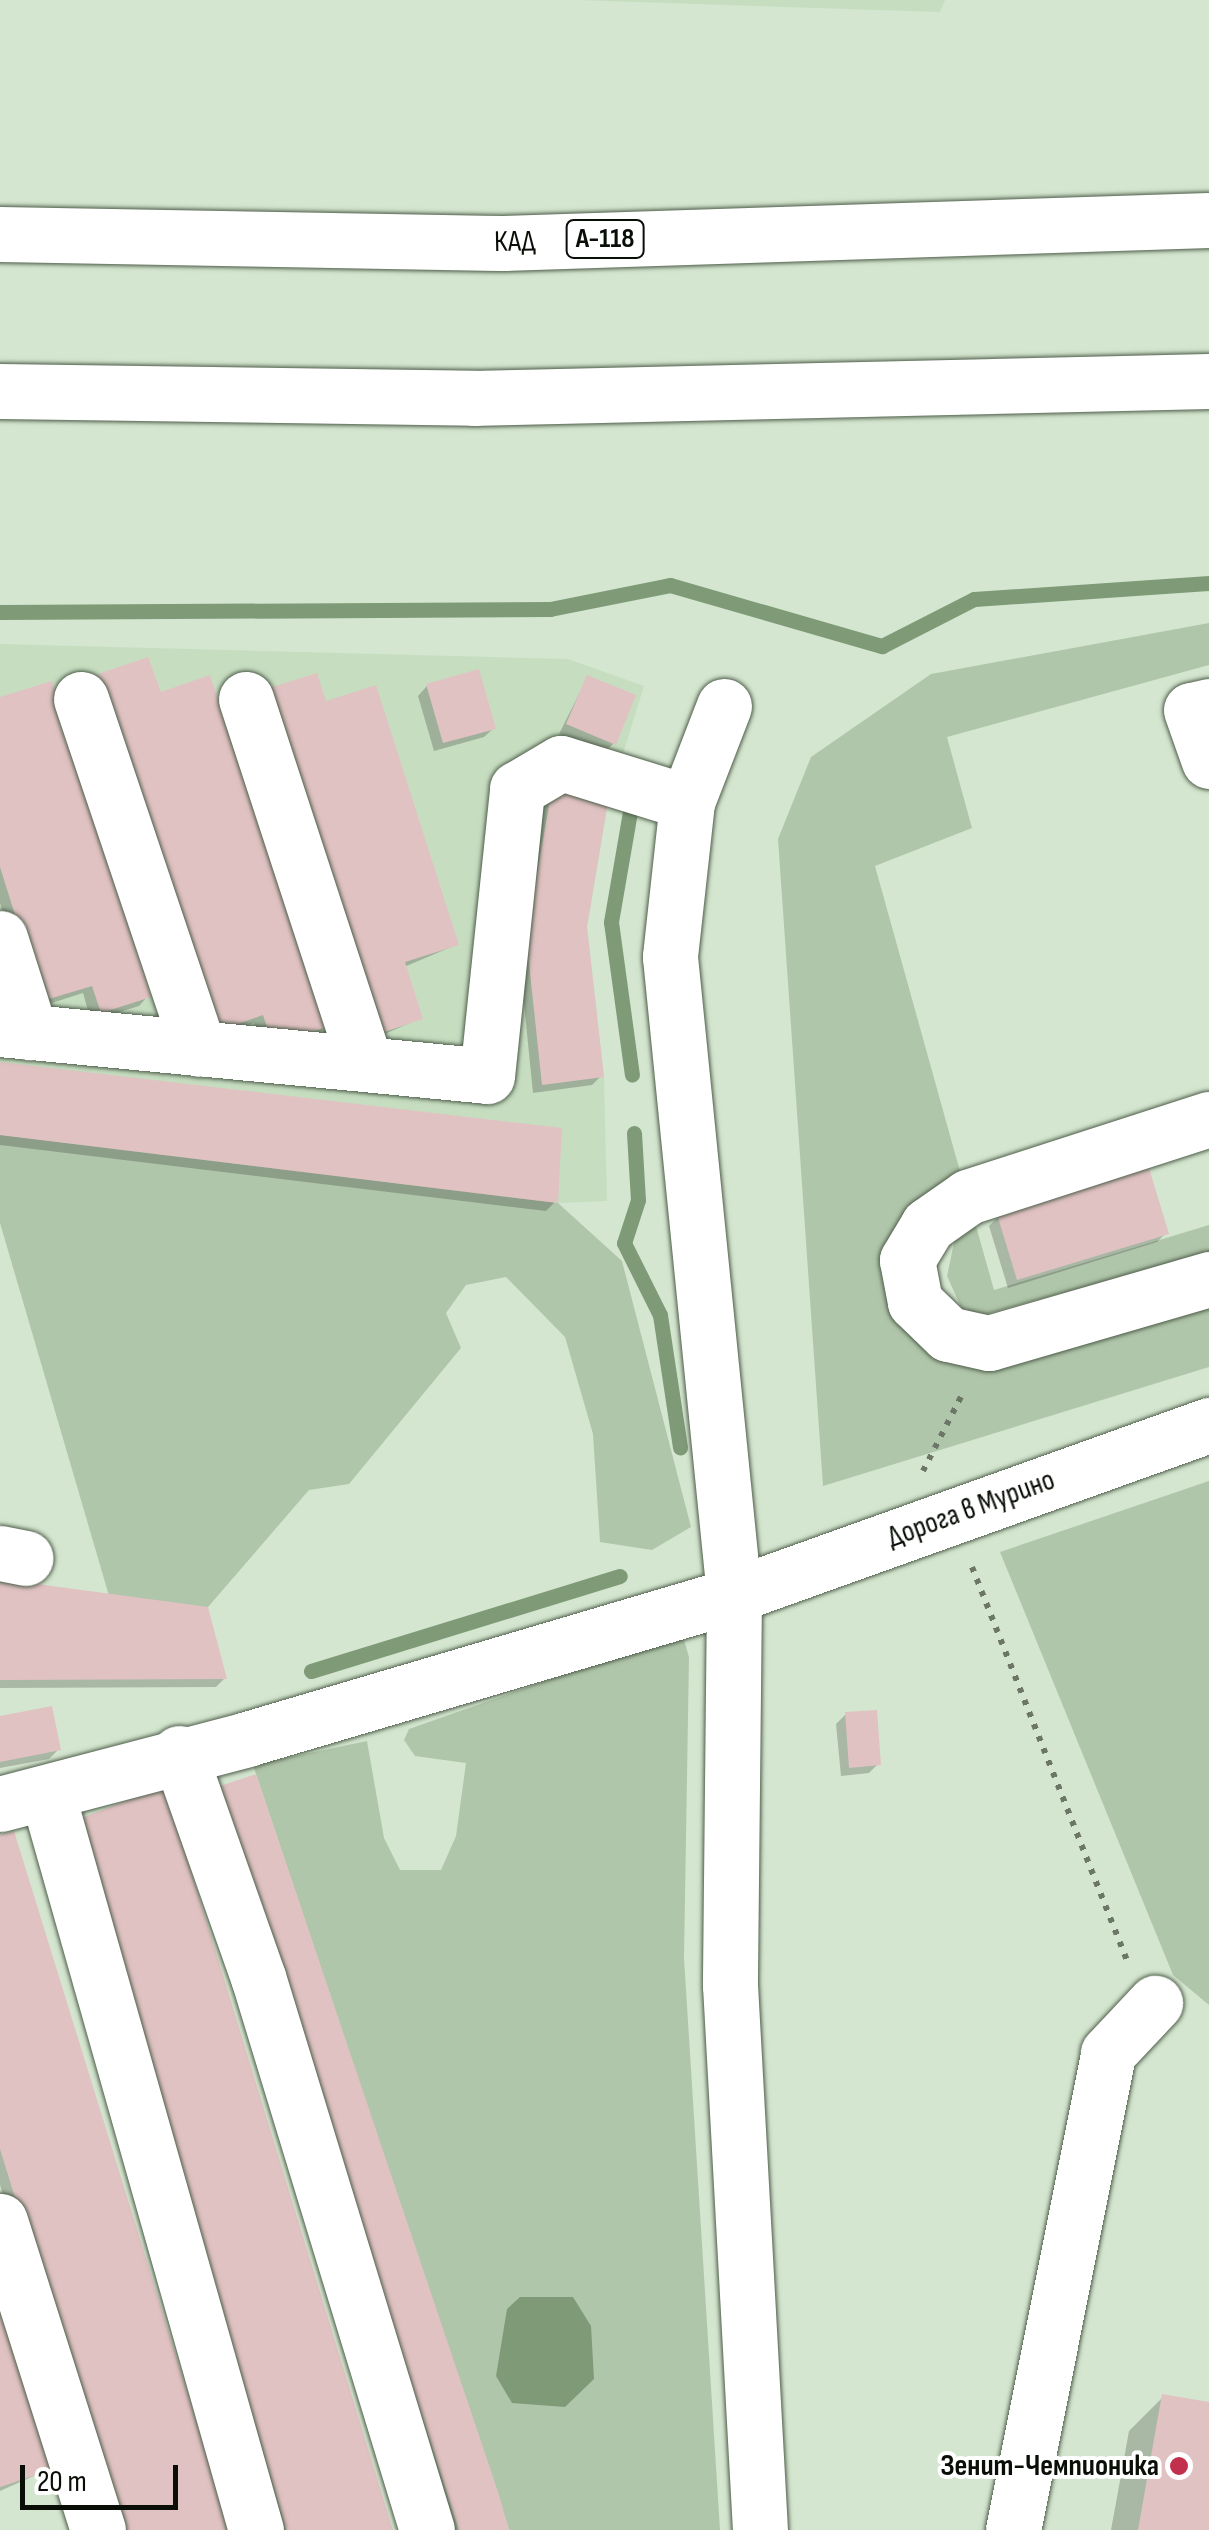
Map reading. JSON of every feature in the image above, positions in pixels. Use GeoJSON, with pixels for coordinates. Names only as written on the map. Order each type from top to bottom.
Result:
{"type":"FeatureCollection","features":[{"type":"Feature","properties":{"kind":"main road","name":"КАД"},"geometry":{"type":"LineString","coordinates":[[0,234],[503,243],[1209,220]]}},
{"type":"Feature","properties":{"kind":"main road"},"geometry":{"type":"LineString","coordinates":[[0,391],[476,398],[1209,381]]}},
{"type":"Feature","properties":{"kind":"main road"},"geometry":{"type":"LineString","coordinates":[[81,699],[199,1048]]}},
{"type":"Feature","properties":{"kind":"main road"},"geometry":{"type":"LineString","coordinates":[[246,699],[365,1064]]}},
{"type":"Feature","properties":{"kind":"main road"},"geometry":{"type":"LineString","coordinates":[[724,706],[687,802],[670,957],[734,1595],[730,1986],[760,2530]]}},
{"type":"Feature","properties":{"kind":"main road"},"geometry":{"type":"LineString","coordinates":[[1209,706],[1191,710],[1209,760]]}},
{"type":"Feature","properties":{"kind":"main road"},"geometry":{"type":"LineString","coordinates":[[0,938],[15,1031],[487,1076],[517,790],[561,763],[687,802]]}},
{"type":"Feature","properties":{"kind":"main road"},"geometry":{"type":"LineString","coordinates":[[1209,1120],[968,1197],[928,1225],[907,1260],[915,1302],[948,1334],[989,1343],[1209,1279]]}},
{"type":"Feature","properties":{"kind":"main road","name":"Дорога в Мурино"},"geometry":{"type":"LineString","coordinates":[[24,1798],[179,1753],[247,1739],[734,1595],[1209,1425]]}},
{"type":"Feature","properties":{"kind":"main road"},"geometry":{"type":"LineString","coordinates":[[179,1753],[258,1977],[427,2530]]}},
{"type":"Feature","properties":{"kind":"main road"},"geometry":{"type":"LineString","coordinates":[[24,1798],[256,2530]]}},
{"type":"Feature","properties":{"kind":"main road"},"geometry":{"type":"LineString","coordinates":[[1013,2530],[1108,2052],[1155,2003]]}},
{"type":"Feature","properties":{"kind":"main road"},"geometry":{"type":"LineString","coordinates":[[0,2220],[98,2530]]}},
{"type":"Feature","properties":{"kind":"path"},"geometry":{"type":"LineString","coordinates":[[922,1474],[989,1343]]}},
{"type":"Feature","properties":{"kind":"path"},"geometry":{"type":"LineString","coordinates":[[960,1513],[968,1557],[1138,1988],[1155,2003]]}},
{"type":"Feature","properties":{"kind":"shaded area"},"geometry":{"type":"Polygon","coordinates":[[[576,0],[945,0],[940,12],[576,0]]]}},
{"type":"Feature","properties":{"kind":"shaded area"},"geometry":{"type":"Polygon","coordinates":[[[1209,623],[1209,665],[947,737],[972,828],[875,866],[961,1175],[907,1207],[894,1249],[928,1345],[1209,1307],[1209,1367],[823,1486],[778,839],[811,757],[931,674],[1209,623]]]}},
{"type":"Feature","properties":{"kind":"shaded area"},"geometry":{"type":"Polygon","coordinates":[[[0,644],[568,659],[644,686],[608,802],[587,927],[604,1077],[607,1201],[558,1203],[0,1135],[0,644]]]}},
{"type":"Feature","properties":{"kind":"shaded area"},"geometry":{"type":"Polygon","coordinates":[[[0,1135],[558,1203],[622,1261],[691,1527],[652,1550],[600,1542],[593,1434],[565,1337],[506,1277],[466,1285],[446,1313],[461,1348],[349,1484],[309,1490],[208,1607],[114,1613],[0,1223],[0,1135]]]}},
{"type":"Feature","properties":{"kind":"shaded area"},"geometry":{"type":"Polygon","coordinates":[[[974,1219],[994,1290],[1209,1225],[1209,1253],[979,1316],[961,1307],[947,1276],[955,1238],[974,1219]]]}},
{"type":"Feature","properties":{"kind":"shaded area"},"geometry":{"type":"Polygon","coordinates":[[[1209,1481],[1209,2005],[1173,1975],[1000,1552],[1209,1481]]]}},
{"type":"Feature","properties":{"kind":"shaded area"},"geometry":{"type":"Polygon","coordinates":[[[682,1633],[689,1657],[684,1958],[720,2530],[509,2530],[253,1765],[367,1741],[384,1838],[400,1870],[441,1870],[456,1836],[466,1763],[415,1756],[404,1740],[409,1729],[682,1633]]]}},
{"type":"Feature","properties":{"kind":"shaded area"},"geometry":{"type":"Polygon","coordinates":[[[520,2297],[573,2297],[591,2326],[594,2379],[565,2407],[512,2403],[496,2376],[507,2309],[520,2297]]]}},
{"type":"Feature","properties":{"kind":"building"},"geometry":{"type":"Polygon","coordinates":[[[148,657],[161,692],[210,675],[330,1026],[273,1045],[263,1015],[220,1030],[98,674],[148,657]]]}},
{"type":"Feature","properties":{"kind":"building"},"geometry":{"type":"Polygon","coordinates":[[[479,669],[496,729],[443,743],[426,684],[479,669]]]}},
{"type":"Feature","properties":{"kind":"building"},"geometry":{"type":"Polygon","coordinates":[[[317,673],[326,701],[376,685],[459,945],[405,962],[423,1019],[378,1034],[269,688],[317,673]]]}},
{"type":"Feature","properties":{"kind":"building"},"geometry":{"type":"Polygon","coordinates":[[[587,675],[636,695],[616,745],[566,724],[587,675]]]}},
{"type":"Feature","properties":{"kind":"building"},"geometry":{"type":"Polygon","coordinates":[[[52,681],[151,997],[101,1013],[92,986],[42,1001],[0,867],[0,697],[52,681]]]}},
{"type":"Feature","properties":{"kind":"building"},"geometry":{"type":"Polygon","coordinates":[[[552,789],[608,802],[587,927],[604,1077],[542,1085],[526,935],[552,789]]]}},
{"type":"Feature","properties":{"kind":"building"},"geometry":{"type":"Polygon","coordinates":[[[0,1062],[562,1128],[558,1203],[0,1135],[0,1062]]]}},
{"type":"Feature","properties":{"kind":"building"},"geometry":{"type":"Polygon","coordinates":[[[1149,1168],[1169,1234],[1017,1280],[997,1214],[1149,1168]]]}},
{"type":"Feature","properties":{"kind":"building"},"geometry":{"type":"Polygon","coordinates":[[[0,1579],[208,1607],[227,1679],[0,1680],[0,1579]]]}},
{"type":"Feature","properties":{"kind":"building"},"geometry":{"type":"Polygon","coordinates":[[[52,1706],[61,1750],[0,1762],[0,1716],[52,1706]]]}},
{"type":"Feature","properties":{"kind":"building"},"geometry":{"type":"Polygon","coordinates":[[[877,1710],[881,1765],[849,1768],[845,1712],[877,1710]]]}},
{"type":"Feature","properties":{"kind":"building"},"geometry":{"type":"Polygon","coordinates":[[[256,1774],[509,2530],[459,2530],[217,1787],[256,1774]]]}},
{"type":"Feature","properties":{"kind":"building"},"geometry":{"type":"Polygon","coordinates":[[[165,1786],[393,2530],[286,2530],[79,1819],[165,1786]]]}},
{"type":"Feature","properties":{"kind":"building"},"geometry":{"type":"Polygon","coordinates":[[[14,1831],[230,2530],[118,2530],[0,2149],[0,1835],[14,1831]]]}},
{"type":"Feature","properties":{"kind":"building"},"geometry":{"type":"Polygon","coordinates":[[[0,2297],[57,2468],[0,2487],[0,2297]]]}},
{"type":"Feature","properties":{"kind":"building","name":"Зенит-Чемпионика"},"geometry":{"type":"Polygon","coordinates":[[[1162,2394],[1209,2402],[1209,2530],[1138,2530],[1162,2394]]]}},
{"type":"Feature","properties":{"kind":"waterway"},"geometry":{"type":"LineString","coordinates":[[0,612],[550,609],[670,585],[882,646],[974,599],[1209,583]]}},
{"type":"Feature","properties":{"kind":"waterway"},"geometry":{"type":"LineString","coordinates":[[631,806],[611,922],[632,1075]]}},
{"type":"Feature","properties":{"kind":"waterway"},"geometry":{"type":"LineString","coordinates":[[634,1133],[638,1200],[624,1243],[660,1315],[680,1447]]}},
{"type":"Feature","properties":{"kind":"waterway"},"geometry":{"type":"LineString","coordinates":[[311,1671],[620,1576]]}},
{"type":"Feature","properties":{"kind":"place","name":"Зенит-Чемпионика"},"geometry":{"type":"Point","coordinates":[1179,2466]}}]}
